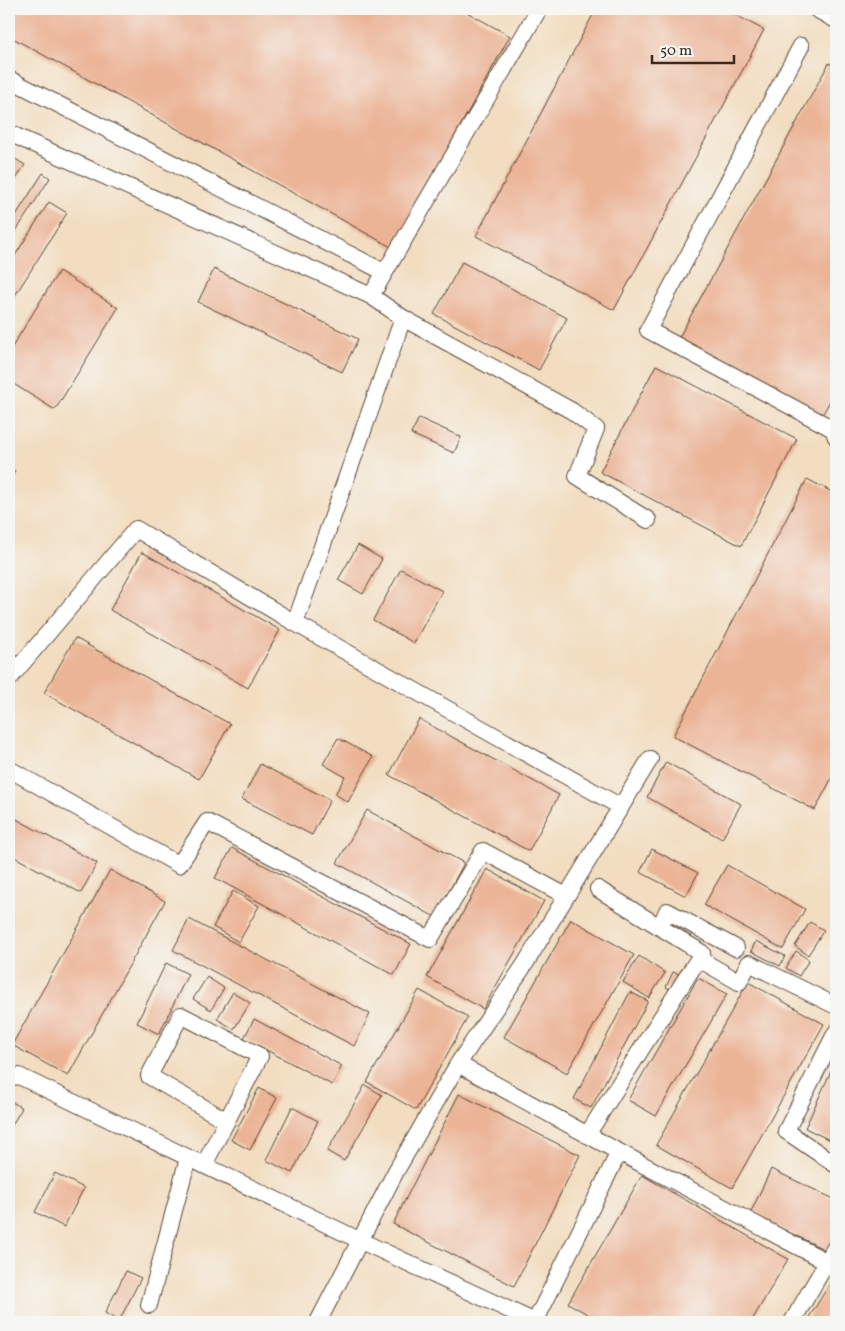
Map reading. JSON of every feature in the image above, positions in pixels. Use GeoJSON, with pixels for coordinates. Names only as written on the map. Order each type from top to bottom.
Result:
{"type":"FeatureCollection","features":[{"type":"Feature","properties":{"kind":"lane"},"geometry":{"type":"LineString","coordinates":[[371,296],[539,9]]}},
{"type":"Feature","properties":{"kind":"lane"},"geometry":{"type":"LineString","coordinates":[[816,9],[836,20]]}},
{"type":"Feature","properties":{"kind":"lane"},"geometry":{"type":"LineString","coordinates":[[801,46],[648,330],[833,429],[836,437]]}},
{"type":"Feature","properties":{"kind":"lane"},"geometry":{"type":"LineString","coordinates":[[9,79],[384,272]]}},
{"type":"Feature","properties":{"kind":"lane"},"geometry":{"type":"LineString","coordinates":[[9,133],[371,296],[403,318],[572,411],[596,429],[577,476],[648,520]]}},
{"type":"Feature","properties":{"kind":"lane"},"geometry":{"type":"LineString","coordinates":[[295,623],[403,318]]}},
{"type":"Feature","properties":{"kind":"lane"},"geometry":{"type":"LineString","coordinates":[[9,679],[136,529],[295,623],[621,807]]}},
{"type":"Feature","properties":{"kind":"lane"},"geometry":{"type":"LineString","coordinates":[[318,1322],[396,1171],[458,1064],[525,964],[650,759]]}},
{"type":"Feature","properties":{"kind":"lane"},"geometry":{"type":"LineString","coordinates":[[9,769],[180,865],[207,822],[430,939],[483,851],[566,896]]}},
{"type":"Feature","properties":{"kind":"lane"},"geometry":{"type":"LineString","coordinates":[[587,1135],[702,954],[598,889]]}},
{"type":"Feature","properties":{"kind":"lane"},"geometry":{"type":"LineString","coordinates":[[660,927],[668,911],[736,948]]}},
{"type":"Feature","properties":{"kind":"lane"},"geometry":{"type":"LineString","coordinates":[[699,959],[739,982],[749,963],[836,1006]]}},
{"type":"Feature","properties":{"kind":"lane"},"geometry":{"type":"LineString","coordinates":[[204,1165],[227,1121],[260,1056],[181,1015],[149,1076],[227,1121]]}},
{"type":"Feature","properties":{"kind":"lane"},"geometry":{"type":"LineString","coordinates":[[836,1032],[786,1132],[836,1165]]}},
{"type":"Feature","properties":{"kind":"lane"},"geometry":{"type":"LineString","coordinates":[[458,1064],[587,1135],[827,1262]]}},
{"type":"Feature","properties":{"kind":"lane"},"geometry":{"type":"LineString","coordinates":[[9,1078],[19,1076],[361,1241],[535,1322],[619,1152]]}},
{"type":"Feature","properties":{"kind":"lane"},"geometry":{"type":"LineString","coordinates":[[149,1305],[188,1158]]}},
{"type":"Feature","properties":{"kind":"lane"},"geometry":{"type":"LineString","coordinates":[[792,1322],[836,1246]]}},
{"type":"Feature","properties":{"kind":"building"},"geometry":{"type":"Polygon","coordinates":[[[9,9],[461,9],[510,36],[393,248],[9,36],[9,9]]]}},
{"type":"Feature","properties":{"kind":"building"},"geometry":{"type":"Polygon","coordinates":[[[596,9],[724,9],[764,30],[614,310],[476,236],[596,9]]]}},
{"type":"Feature","properties":{"kind":"building"},"geometry":{"type":"Polygon","coordinates":[[[829,63],[836,67],[836,390],[820,419],[677,341],[829,63]]]}},
{"type":"Feature","properties":{"kind":"building"},"geometry":{"type":"Polygon","coordinates":[[[9,155],[25,165],[9,190],[9,155]]]}},
{"type":"Feature","properties":{"kind":"building"},"geometry":{"type":"Polygon","coordinates":[[[43,173],[50,178],[9,242],[9,226],[43,173]]]}},
{"type":"Feature","properties":{"kind":"building"},"geometry":{"type":"Polygon","coordinates":[[[49,202],[67,213],[9,305],[9,265],[49,202]]]}},
{"type":"Feature","properties":{"kind":"building"},"geometry":{"type":"Polygon","coordinates":[[[462,262],[567,318],[539,370],[434,314],[462,262]]]}},
{"type":"Feature","properties":{"kind":"building"},"geometry":{"type":"Polygon","coordinates":[[[214,269],[358,339],[342,372],[198,302],[214,269]]]}},
{"type":"Feature","properties":{"kind":"building"},"geometry":{"type":"Polygon","coordinates":[[[59,271],[118,308],[55,410],[9,381],[9,352],[59,271]]]}},
{"type":"Feature","properties":{"kind":"building"},"geometry":{"type":"Polygon","coordinates":[[[656,365],[797,439],[741,546],[600,472],[656,365]]]}},
{"type":"Feature","properties":{"kind":"building"},"geometry":{"type":"Polygon","coordinates":[[[419,418],[461,437],[454,453],[411,434],[419,418]]]}},
{"type":"Feature","properties":{"kind":"building"},"geometry":{"type":"Polygon","coordinates":[[[9,467],[15,471],[9,483],[9,467]]]}},
{"type":"Feature","properties":{"kind":"building"},"geometry":{"type":"Polygon","coordinates":[[[807,479],[836,494],[836,770],[815,810],[673,736],[807,479]]]}},
{"type":"Feature","properties":{"kind":"building"},"geometry":{"type":"Polygon","coordinates":[[[358,545],[382,559],[363,594],[338,580],[358,545]]]}},
{"type":"Feature","properties":{"kind":"building"},"geometry":{"type":"Polygon","coordinates":[[[142,552],[280,630],[248,688],[110,610],[142,552]]]}},
{"type":"Feature","properties":{"kind":"building"},"geometry":{"type":"Polygon","coordinates":[[[401,569],[442,591],[414,643],[373,620],[401,569]]]}},
{"type":"Feature","properties":{"kind":"building"},"geometry":{"type":"Polygon","coordinates":[[[75,638],[230,724],[199,779],[44,693],[75,638]]]}},
{"type":"Feature","properties":{"kind":"building"},"geometry":{"type":"Polygon","coordinates":[[[419,719],[559,795],[529,851],[389,775],[419,719]]]}},
{"type":"Feature","properties":{"kind":"building"},"geometry":{"type":"Polygon","coordinates":[[[338,738],[373,757],[348,802],[335,794],[345,777],[323,764],[338,738]]]}},
{"type":"Feature","properties":{"kind":"building"},"geometry":{"type":"Polygon","coordinates":[[[666,762],[741,804],[722,839],[647,797],[666,762]]]}},
{"type":"Feature","properties":{"kind":"building"},"geometry":{"type":"Polygon","coordinates":[[[260,764],[330,800],[312,835],[242,799],[260,764]]]}},
{"type":"Feature","properties":{"kind":"building"},"geometry":{"type":"Polygon","coordinates":[[[367,810],[464,863],[435,917],[337,863],[367,810]]]}},
{"type":"Feature","properties":{"kind":"building"},"geometry":{"type":"Polygon","coordinates":[[[9,815],[97,863],[81,893],[9,854],[9,815]]]}},
{"type":"Feature","properties":{"kind":"building"},"geometry":{"type":"Polygon","coordinates":[[[232,848],[411,944],[394,975],[215,878],[232,848]]]}},
{"type":"Feature","properties":{"kind":"building"},"geometry":{"type":"Polygon","coordinates":[[[652,849],[698,873],[686,896],[640,872],[652,849]]]}},
{"type":"Feature","properties":{"kind":"building"},"geometry":{"type":"Polygon","coordinates":[[[727,865],[805,909],[783,949],[704,905],[727,865]]]}},
{"type":"Feature","properties":{"kind":"building"},"geometry":{"type":"Polygon","coordinates":[[[487,869],[544,901],[483,1009],[427,977],[487,869]]]}},
{"type":"Feature","properties":{"kind":"building"},"geometry":{"type":"Polygon","coordinates":[[[110,870],[165,901],[68,1076],[12,1045],[110,870]]]}},
{"type":"Feature","properties":{"kind":"building"},"geometry":{"type":"Polygon","coordinates":[[[233,891],[259,906],[239,942],[213,927],[233,891]]]}},
{"type":"Feature","properties":{"kind":"building"},"geometry":{"type":"Polygon","coordinates":[[[189,919],[370,1014],[354,1046],[173,950],[189,919]]]}},
{"type":"Feature","properties":{"kind":"building"},"geometry":{"type":"Polygon","coordinates":[[[571,919],[634,955],[567,1073],[504,1037],[571,919]]]}},
{"type":"Feature","properties":{"kind":"building"},"geometry":{"type":"Polygon","coordinates":[[[810,922],[824,930],[808,955],[795,946],[810,922]]]}},
{"type":"Feature","properties":{"kind":"building"},"geometry":{"type":"Polygon","coordinates":[[[756,941],[785,956],[780,966],[751,951],[756,941]]]}},
{"type":"Feature","properties":{"kind":"building"},"geometry":{"type":"Polygon","coordinates":[[[796,951],[809,960],[799,976],[786,968],[796,951]]]}},
{"type":"Feature","properties":{"kind":"building"},"geometry":{"type":"Polygon","coordinates":[[[639,956],[665,973],[649,998],[623,982],[639,956]]]}},
{"type":"Feature","properties":{"kind":"building"},"geometry":{"type":"Polygon","coordinates":[[[166,963],[188,974],[159,1034],[137,1023],[166,963]]]}},
{"type":"Feature","properties":{"kind":"building"},"geometry":{"type":"Polygon","coordinates":[[[673,972],[681,975],[673,991],[666,987],[673,972]]]}},
{"type":"Feature","properties":{"kind":"building"},"geometry":{"type":"Polygon","coordinates":[[[207,977],[224,988],[211,1010],[193,999],[207,977]]]}},
{"type":"Feature","properties":{"kind":"building"},"geometry":{"type":"Polygon","coordinates":[[[698,978],[727,994],[656,1116],[628,1100],[698,978]]]}},
{"type":"Feature","properties":{"kind":"building"},"geometry":{"type":"Polygon","coordinates":[[[748,982],[824,1024],[732,1188],[656,1145],[748,982]]]}},
{"type":"Feature","properties":{"kind":"building"},"geometry":{"type":"Polygon","coordinates":[[[419,990],[468,1017],[416,1110],[367,1082],[419,990]]]}},
{"type":"Feature","properties":{"kind":"building"},"geometry":{"type":"Polygon","coordinates":[[[233,992],[250,1003],[234,1029],[217,1019],[233,992]]]}},
{"type":"Feature","properties":{"kind":"building"},"geometry":{"type":"Polygon","coordinates":[[[630,992],[648,1001],[591,1108],[574,1099],[630,992]]]}},
{"type":"Feature","properties":{"kind":"building"},"geometry":{"type":"Polygon","coordinates":[[[254,1019],[342,1066],[332,1085],[244,1038],[254,1019]]]}},
{"type":"Feature","properties":{"kind":"building"},"geometry":{"type":"Polygon","coordinates":[[[836,1060],[836,1143],[805,1128],[836,1060]]]}},
{"type":"Feature","properties":{"kind":"building"},"geometry":{"type":"Polygon","coordinates":[[[365,1085],[382,1095],[344,1161],[327,1151],[365,1085]]]}},
{"type":"Feature","properties":{"kind":"building"},"geometry":{"type":"Polygon","coordinates":[[[259,1088],[277,1098],[250,1150],[231,1140],[259,1088]]]}},
{"type":"Feature","properties":{"kind":"building"},"geometry":{"type":"Polygon","coordinates":[[[459,1094],[580,1155],[514,1286],[393,1224],[459,1094]]]}},
{"type":"Feature","properties":{"kind":"building"},"geometry":{"type":"Polygon","coordinates":[[[9,1100],[22,1108],[9,1130],[9,1100]]]}},
{"type":"Feature","properties":{"kind":"building"},"geometry":{"type":"Polygon","coordinates":[[[292,1107],[318,1121],[292,1173],[266,1160],[292,1107]]]}},
{"type":"Feature","properties":{"kind":"building"},"geometry":{"type":"Polygon","coordinates":[[[771,1169],[836,1200],[836,1232],[828,1251],[750,1214],[771,1169]]]}},
{"type":"Feature","properties":{"kind":"building"},"geometry":{"type":"Polygon","coordinates":[[[55,1173],[84,1188],[64,1227],[35,1212],[55,1173]]]}},
{"type":"Feature","properties":{"kind":"building"},"geometry":{"type":"Polygon","coordinates":[[[642,1175],[788,1259],[751,1322],[601,1322],[568,1303],[642,1175]]]}},
{"type":"Feature","properties":{"kind":"building"},"geometry":{"type":"Polygon","coordinates":[[[126,1271],[141,1278],[119,1321],[105,1313],[126,1271]]]}},
{"type":"Feature","properties":{"kind":"building"},"geometry":{"type":"Polygon","coordinates":[[[836,1274],[836,1322],[806,1322],[836,1274]]]}}]}
